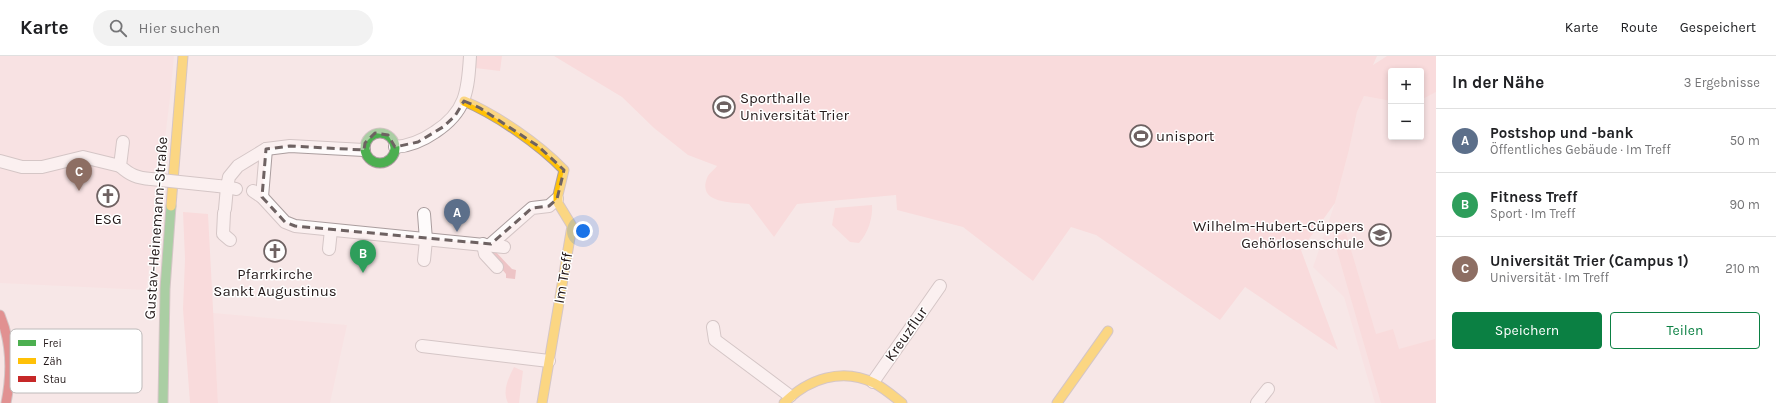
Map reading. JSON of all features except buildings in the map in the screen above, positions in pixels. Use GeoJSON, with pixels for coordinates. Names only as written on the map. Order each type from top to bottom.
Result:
{"type":"FeatureCollection","features":[{"type":"Feature","properties":{"kind":"street","name":"Gustav-Heinemann-Straße"},"geometry":{"type":"LineString","coordinates":[[163,403],[165,289],[183,56]]}},
{"type":"Feature","properties":{"kind":"street"},"geometry":{"type":"LineString","coordinates":[[395,147],[418,142],[443,127],[455,116],[464,101],[468,83],[470,56]]}},
{"type":"Feature","properties":{"kind":"street"},"geometry":{"type":"LineString","coordinates":[[464,101],[497,119],[548,153],[564,170],[557,199],[549,206],[532,208],[526,218],[513,230],[487,244]]}},
{"type":"Feature","properties":{"kind":"street"},"geometry":{"type":"LineString","coordinates":[[382,133],[388,135],[393,140],[395,147],[392,157],[384,163],[373,162],[369,159],[364,150],[365,143],[369,137],[382,133]]}},
{"type":"Feature","properties":{"kind":"street"},"geometry":{"type":"LineString","coordinates":[[120,166],[123,142]]}},
{"type":"Feature","properties":{"kind":"street"},"geometry":{"type":"LineString","coordinates":[[230,240],[223,234],[224,211],[229,177],[238,166],[266,149],[290,146],[364,150]]}},
{"type":"Feature","properties":{"kind":"street"},"geometry":{"type":"LineString","coordinates":[[266,149],[259,191],[285,222],[295,226],[426,240],[487,244],[504,247]]}},
{"type":"Feature","properties":{"kind":"street"},"geometry":{"type":"LineString","coordinates":[[0,161],[22,167],[42,167],[83,158],[120,166],[127,173],[135,177],[227,187]]}},
{"type":"Feature","properties":{"kind":"street","name":"Im Treff"},"geometry":{"type":"LineString","coordinates":[[542,403],[572,226],[557,199]]}},
{"type":"Feature","properties":{"kind":"street"},"geometry":{"type":"LineString","coordinates":[[424,214],[426,240],[424,260]]}},
{"type":"Feature","properties":{"kind":"street"},"geometry":{"type":"LineString","coordinates":[[329,249],[331,230]]}},
{"type":"Feature","properties":{"kind":"street"},"geometry":{"type":"LineString","coordinates":[[487,244],[485,254],[497,267]]}},
{"type":"Feature","properties":{"kind":"street","name":"Kreuzflur"},"geometry":{"type":"LineString","coordinates":[[873,382],[940,286]]}},
{"type":"Feature","properties":{"kind":"street"},"geometry":{"type":"LineString","coordinates":[[0,315],[5,324],[9,345],[10,384],[6,403]]}},
{"type":"Feature","properties":{"kind":"street"},"geometry":{"type":"LineString","coordinates":[[713,327],[715,340],[787,399],[810,383],[834,375],[858,377],[873,382],[902,403]]}},
{"type":"Feature","properties":{"kind":"street"},"geometry":{"type":"LineString","coordinates":[[1057,403],[1108,331]]}},
{"type":"Feature","properties":{"kind":"street"},"geometry":{"type":"LineString","coordinates":[[422,346],[549,361]]}},
{"type":"Feature","properties":{"kind":"street"},"geometry":{"type":"LineString","coordinates":[[1257,403],[1268,389]]}},
{"type":"Feature","properties":{"kind":"highlighted area"},"geometry":{"type":"Polygon","coordinates":[[[464,101],[480,108],[538,146],[564,170],[557,199],[549,206],[532,208],[491,244],[295,226],[285,222],[262,197],[266,149],[290,146],[364,150],[365,143],[375,133],[388,135],[395,147],[418,142],[443,127],[455,116],[464,101]]]}},
{"type":"Feature","properties":{"kind":"shaded area"},"geometry":{"type":"Polygon","coordinates":[[[0,56],[174,56],[146,290],[0,283],[0,56]]]}},
{"type":"Feature","properties":{"kind":"shaded area"},"geometry":{"type":"Polygon","coordinates":[[[476,56],[502,56],[500,71],[475,68],[476,56]]]}},
{"type":"Feature","properties":{"kind":"shaded area"},"geometry":{"type":"Polygon","coordinates":[[[554,56],[1377,56],[1373,65],[1387,56],[1436,56],[1436,92],[1424,98],[1424,68],[1388,68],[1388,100],[1364,96],[1357,112],[1335,203],[1301,250],[1338,350],[1245,287],[1220,320],[1096,235],[1071,227],[1033,281],[963,227],[897,210],[896,195],[797,204],[774,237],[749,204],[718,200],[707,193],[705,186],[707,178],[717,166],[688,155],[654,128],[622,97],[554,56]]]}},
{"type":"Feature","properties":{"kind":"shaded area","name":"Wilhelm-Hubert-Cüppers Gehörlosenschule"},"geometry":{"type":"Polygon","coordinates":[[[1436,92],[1436,403],[1375,403],[1344,297],[1313,267],[1335,203],[1357,112],[1364,96],[1388,100],[1388,140],[1424,140],[1424,98],[1436,92]]]}},
{"type":"Feature","properties":{"kind":"shaded area"},"geometry":{"type":"Polygon","coordinates":[[[872,205],[872,215],[869,225],[865,235],[859,243],[850,242],[832,225],[835,208],[872,205]]]}},
{"type":"Feature","properties":{"kind":"shaded area"},"geometry":{"type":"Polygon","coordinates":[[[183,212],[208,214],[218,403],[190,403],[183,309],[185,259],[183,212]]]}},
{"type":"Feature","properties":{"kind":"shaded area"},"geometry":{"type":"Polygon","coordinates":[[[1346,233],[1376,334],[1393,329],[1399,349],[1435,339],[1436,403],[1381,403],[1333,237],[1346,233]]]}},
{"type":"Feature","properties":{"kind":"shaded area"},"geometry":{"type":"Polygon","coordinates":[[[489,248],[495,251],[512,269],[516,270],[515,279],[506,278],[506,274],[490,255],[489,248]]]}},
{"type":"Feature","properties":{"kind":"shaded area"},"geometry":{"type":"Polygon","coordinates":[[[213,313],[347,325],[330,403],[218,403],[213,313]]]}},
{"type":"Feature","properties":{"kind":"shaded area"},"geometry":{"type":"Polygon","coordinates":[[[514,367],[523,371],[519,403],[508,403],[506,398],[506,390],[508,380],[514,367]]]}},
{"type":"Feature","properties":{"kind":"traffic: fast"},"geometry":{"type":"LineString","coordinates":[[380,133],[391,137],[395,148],[391,159],[380,163],[369,159],[365,148],[369,137],[380,133]]}},
{"type":"Feature","properties":{"kind":"traffic: fast"},"geometry":{"type":"LineString","coordinates":[[163,403],[165,289],[171,206]]}},
{"type":"Feature","properties":{"kind":"traffic: slow"},"geometry":{"type":"LineString","coordinates":[[171,206],[183,56]]}},
{"type":"Feature","properties":{"kind":"traffic: slow"},"geometry":{"type":"LineString","coordinates":[[464,101],[504,122],[530,140],[564,170],[558,195],[558,203],[572,226],[542,403]]}},
{"type":"Feature","properties":{"kind":"traffic: slow"},"geometry":{"type":"LineString","coordinates":[[1057,403],[1108,331]]}},
{"type":"Feature","properties":{"kind":"traffic: slow"},"geometry":{"type":"LineString","coordinates":[[784,403],[793,395],[815,382],[838,376],[862,378],[874,383],[902,403]]}},
{"type":"Feature","properties":{"kind":"traffic: jam"},"geometry":{"type":"LineString","coordinates":[[0,315],[7,337],[10,359],[6,403]]}},
{"type":"Feature","properties":{"kind":"place","name":"Sporthalle Universität Trier"},"geometry":{"type":"Point","coordinates":[724,107]}},
{"type":"Feature","properties":{"kind":"place","name":"unisport"},"geometry":{"type":"Point","coordinates":[1141,136]}},
{"type":"Feature","properties":{"kind":"place","name":"Universität Trier (Campus 1)"},"geometry":{"type":"Point","coordinates":[79,191]}},
{"type":"Feature","properties":{"kind":"place","name":"ESG"},"geometry":{"type":"Point","coordinates":[108,196]}},
{"type":"Feature","properties":{"kind":"place","name":"Postshop und -bank"},"geometry":{"type":"Point","coordinates":[457,232]}},
{"type":"Feature","properties":{"kind":"place","name":"Wilhelm-Hubert-Cüppers Gehörlosenschule"},"geometry":{"type":"Point","coordinates":[1380,235]}},
{"type":"Feature","properties":{"kind":"place","name":"Pfarrkirche Sankt Augustinus"},"geometry":{"type":"Point","coordinates":[275,251]}},
{"type":"Feature","properties":{"kind":"place","name":"Fitness Treff"},"geometry":{"type":"Point","coordinates":[363,273]}}]}
